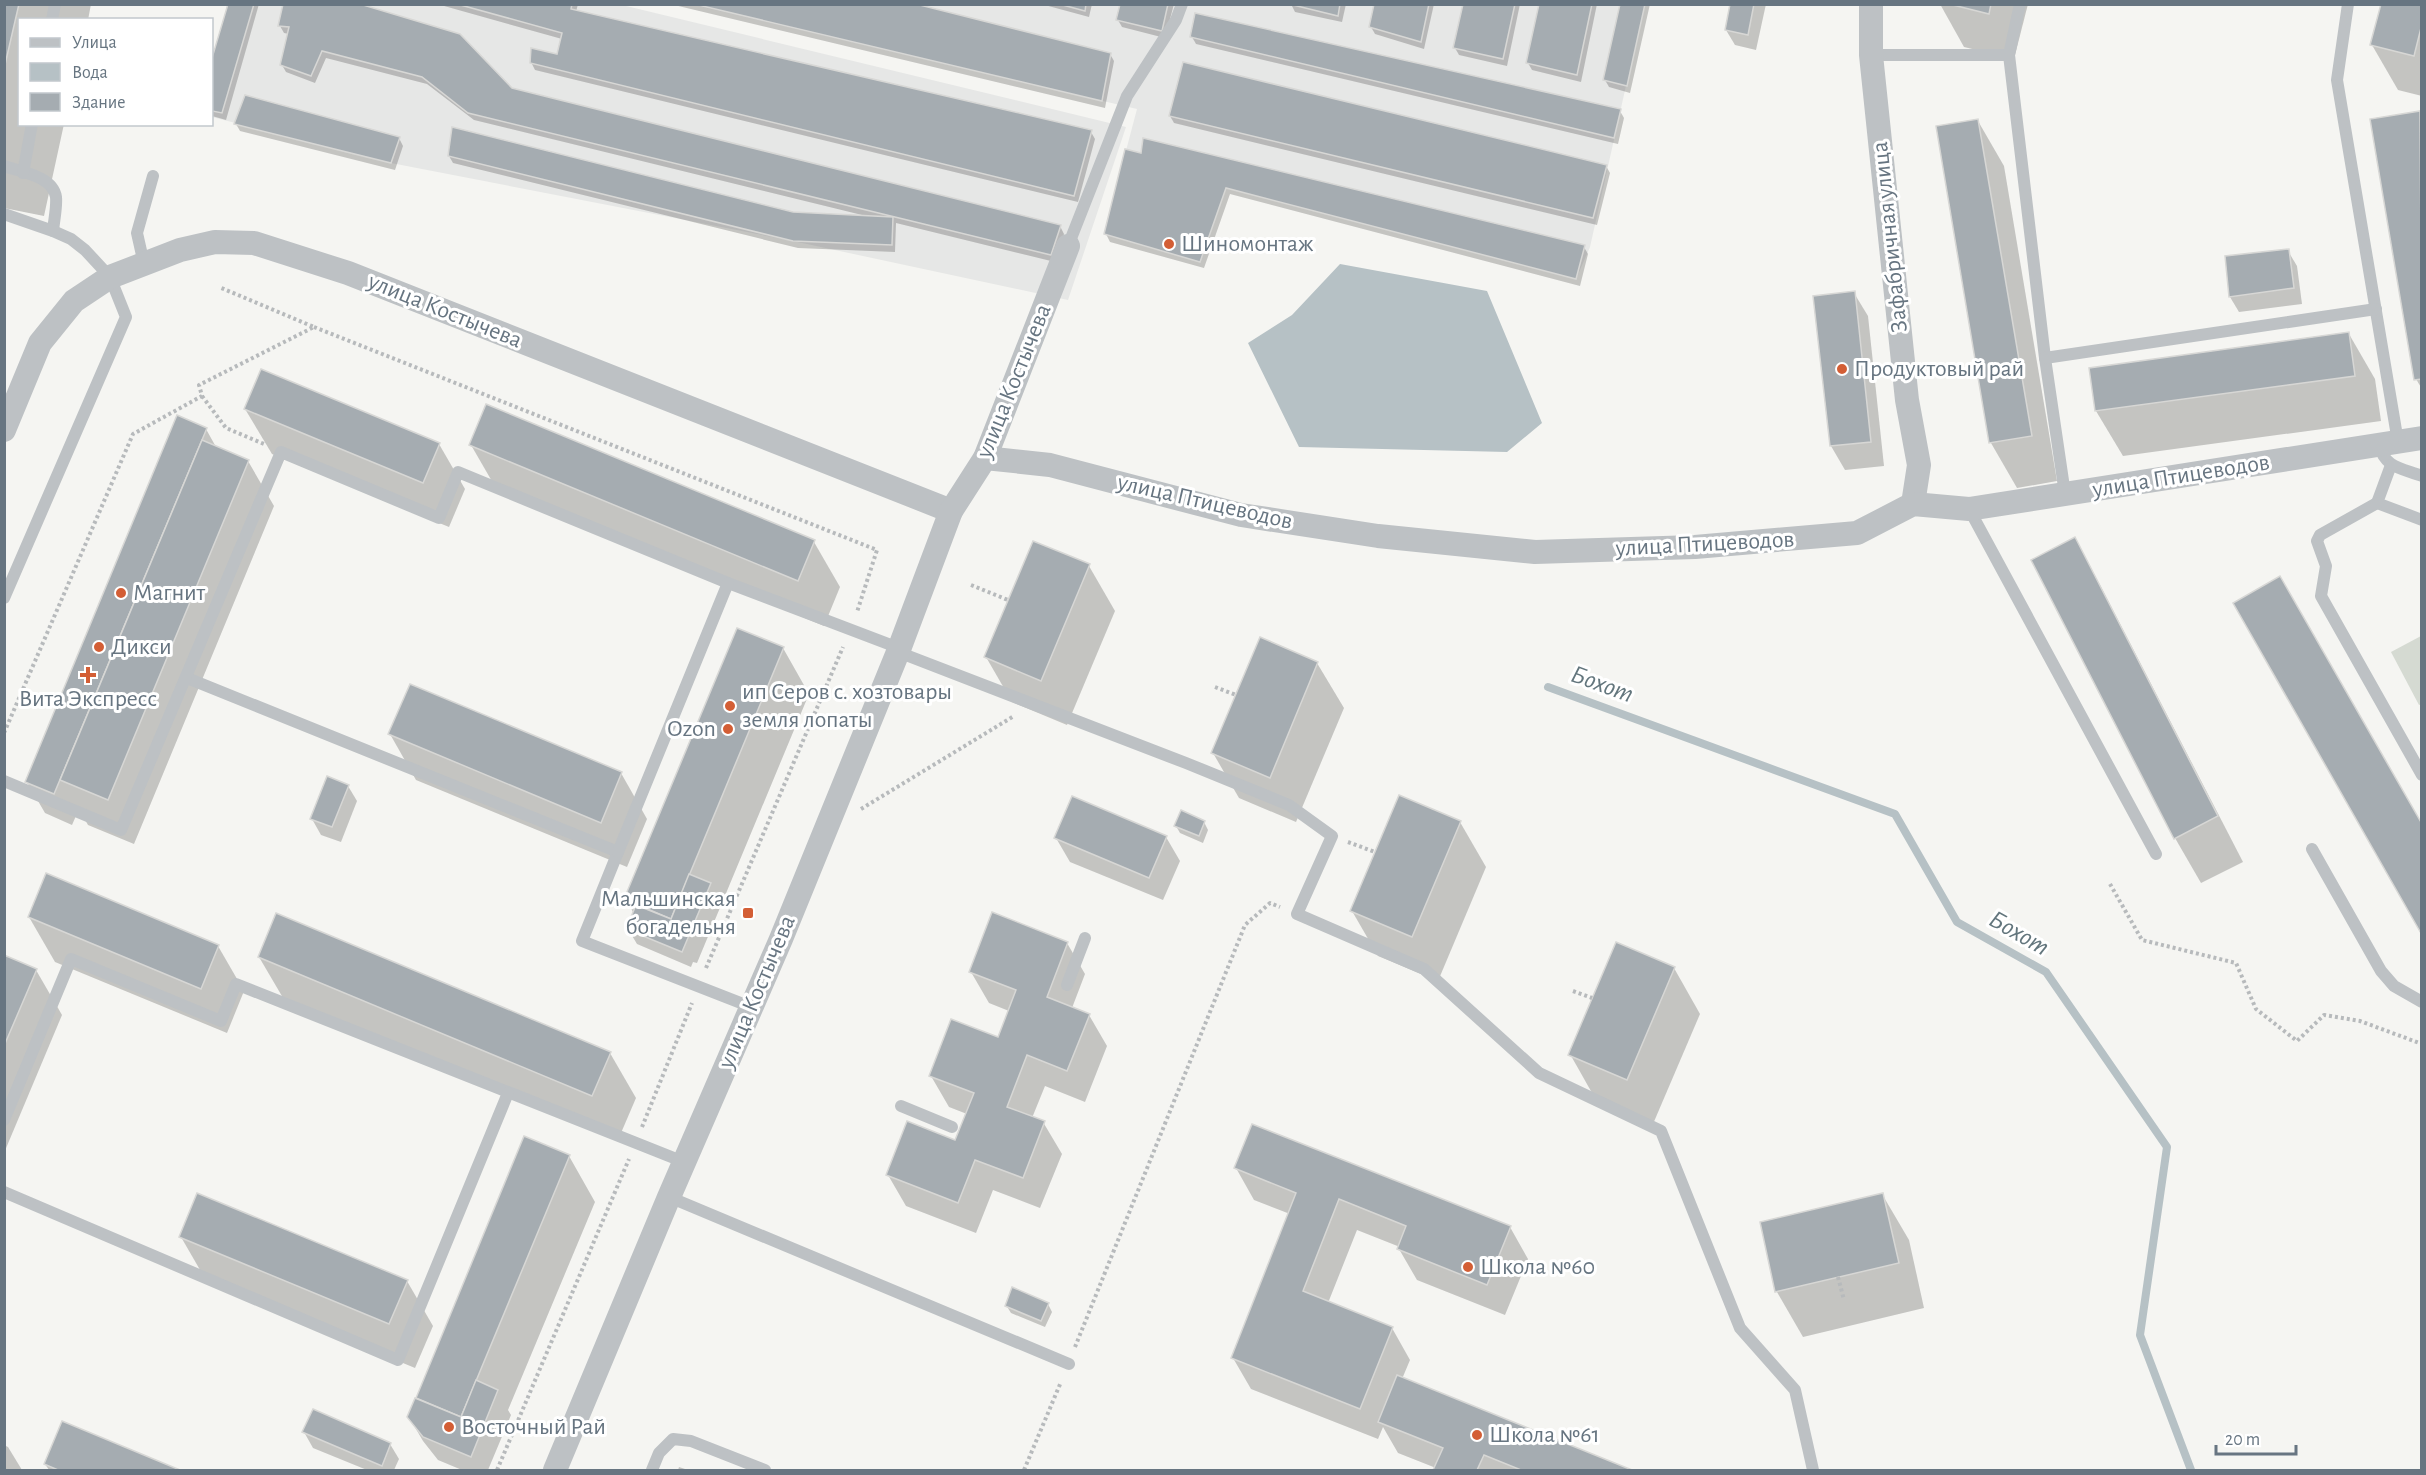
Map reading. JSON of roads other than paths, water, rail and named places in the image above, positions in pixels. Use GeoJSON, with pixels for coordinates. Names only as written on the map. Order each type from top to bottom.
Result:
{"type":"FeatureCollection","features":[{"type":"Feature","properties":{"kind":"street","name":"Зафабричная улица"},"geometry":{"type":"LineString","coordinates":[[1870,4],[1871,55],[1907,400],[1919,465],[1913,504]]}},
{"type":"Feature","properties":{"kind":"street","name":"улица Костычева"},"geometry":{"type":"LineString","coordinates":[[4,430],[40,343],[74,301],[110,277],[180,250],[215,242],[254,243],[348,273],[951,511]]}},
{"type":"Feature","properties":{"kind":"street","name":"улица Костычева"},"geometry":{"type":"LineString","coordinates":[[555,1470],[825,831],[899,650],[951,511],[985,458],[1068,246]]}},
{"type":"Feature","properties":{"kind":"street","name":"улица Птицеводов"},"geometry":{"type":"LineString","coordinates":[[985,458],[1050,465],[1241,515],[1378,536],[1535,552],[1695,547],[1857,533],[1913,504],[1969,509],[2397,447]]}},
{"type":"Feature","properties":{"kind":"lane"},"geometry":{"type":"LineString","coordinates":[[1068,246],[1127,96],[1176,20],[1182,4]]}},
{"type":"Feature","properties":{"kind":"lane"},"geometry":{"type":"LineString","coordinates":[[2020,4],[2009,55],[2044,358],[2065,494]]}},
{"type":"Feature","properties":{"kind":"lane"},"geometry":{"type":"LineString","coordinates":[[2348,4],[2337,80],[2397,447],[2377,504],[2320,536],[2317,541],[2326,566],[2321,596],[2421,775]]}},
{"type":"Feature","properties":{"kind":"lane"},"geometry":{"type":"LineString","coordinates":[[1871,55],[2009,55]]}},
{"type":"Feature","properties":{"kind":"lane"},"geometry":{"type":"LineString","coordinates":[[23,172],[32,126]]}},
{"type":"Feature","properties":{"kind":"lane"},"geometry":{"type":"LineString","coordinates":[[4,166],[44,180],[52,187],[56,196],[53,231]]}},
{"type":"Feature","properties":{"kind":"lane"},"geometry":{"type":"LineString","coordinates":[[144,264],[137,233],[153,176]]}},
{"type":"Feature","properties":{"kind":"lane"},"geometry":{"type":"LineString","coordinates":[[4,214],[72,239],[110,277],[126,317],[4,598]]}},
{"type":"Feature","properties":{"kind":"lane"},"geometry":{"type":"LineString","coordinates":[[2044,358],[2376,309]]}},
{"type":"Feature","properties":{"kind":"lane"},"geometry":{"type":"LineString","coordinates":[[2397,447],[2421,476]]}},
{"type":"Feature","properties":{"kind":"lane"},"geometry":{"type":"LineString","coordinates":[[4,781],[122,830],[281,452],[439,518],[458,472],[728,583],[1289,805],[1332,836],[1297,914],[1424,969],[1539,1073],[1661,1131],[1740,1328],[1795,1390],[1813,1470]]}},
{"type":"Feature","properties":{"kind":"lane"},"geometry":{"type":"LineString","coordinates":[[2377,504],[2421,520]]}},
{"type":"Feature","properties":{"kind":"lane"},"geometry":{"type":"LineString","coordinates":[[1969,509],[2156,854]]}},
{"type":"Feature","properties":{"kind":"lane"},"geometry":{"type":"LineString","coordinates":[[728,583],[582,941],[751,1007]]}},
{"type":"Feature","properties":{"kind":"lane"},"geometry":{"type":"LineString","coordinates":[[187,678],[618,852]]}},
{"type":"Feature","properties":{"kind":"lane"},"geometry":{"type":"LineString","coordinates":[[2312,849],[2381,971],[2394,986],[2421,1002]]}},
{"type":"Feature","properties":{"kind":"lane"},"geometry":{"type":"LineString","coordinates":[[1067,985],[1085,938]]}},
{"type":"Feature","properties":{"kind":"lane"},"geometry":{"type":"LineString","coordinates":[[4,1120],[71,959],[221,1021],[236,984],[684,1162]]}},
{"type":"Feature","properties":{"kind":"lane"},"geometry":{"type":"LineString","coordinates":[[4,1192],[398,1360],[508,1093]]}},
{"type":"Feature","properties":{"kind":"lane"},"geometry":{"type":"LineString","coordinates":[[901,1106],[952,1127]]}},
{"type":"Feature","properties":{"kind":"lane"},"geometry":{"type":"LineString","coordinates":[[669,1197],[1068,1364]]}},
{"type":"Feature","properties":{"kind":"lane"},"geometry":{"type":"LineString","coordinates":[[652,1470],[659,1453],[674,1439],[691,1441],[765,1470]]}},
{"type":"Feature","properties":{"kind":"water"},"geometry":{"type":"Polygon","coordinates":[[[1340,264],[1487,291],[1542,423],[1507,452],[1299,447],[1248,343],[1292,315],[1340,264]]]}},
{"type":"Feature","properties":{"kind":"waterway","name":"Бохот"},"geometry":{"type":"LineString","coordinates":[[1548,687],[1895,814],[1957,922],[2046,972],[2167,1147],[2140,1335],[2191,1470]]}},
{"type":"Feature","properties":{"kind":"place","name":"Шиномонтаж"},"geometry":{"type":"Point","coordinates":[1169,244]}},
{"type":"Feature","properties":{"kind":"place","name":"Продуктовый рай"},"geometry":{"type":"Point","coordinates":[1842,369]}},
{"type":"Feature","properties":{"kind":"place","name":"Магнит"},"geometry":{"type":"Point","coordinates":[121,593]}},
{"type":"Feature","properties":{"kind":"place","name":"Дикси"},"geometry":{"type":"Point","coordinates":[99,647]}},
{"type":"Feature","properties":{"kind":"place","name":"Вита Экспресс"},"geometry":{"type":"Point","coordinates":[88,675]}},
{"type":"Feature","properties":{"kind":"place","name":"ип Серов с. хозтовары земля лопаты"},"geometry":{"type":"Point","coordinates":[730,706]}},
{"type":"Feature","properties":{"kind":"place","name":"Ozon"},"geometry":{"type":"Point","coordinates":[728,729]}},
{"type":"Feature","properties":{"kind":"place","name":"Мальшинская богадельня"},"geometry":{"type":"Point","coordinates":[748,913]}},
{"type":"Feature","properties":{"kind":"place","name":"Школа №60"},"geometry":{"type":"Point","coordinates":[1468,1267]}},
{"type":"Feature","properties":{"kind":"place","name":"Восточный Рай"},"geometry":{"type":"Point","coordinates":[449,1427]}},
{"type":"Feature","properties":{"kind":"place","name":"Школа №61"},"geometry":{"type":"Point","coordinates":[1477,1435]}}]}
